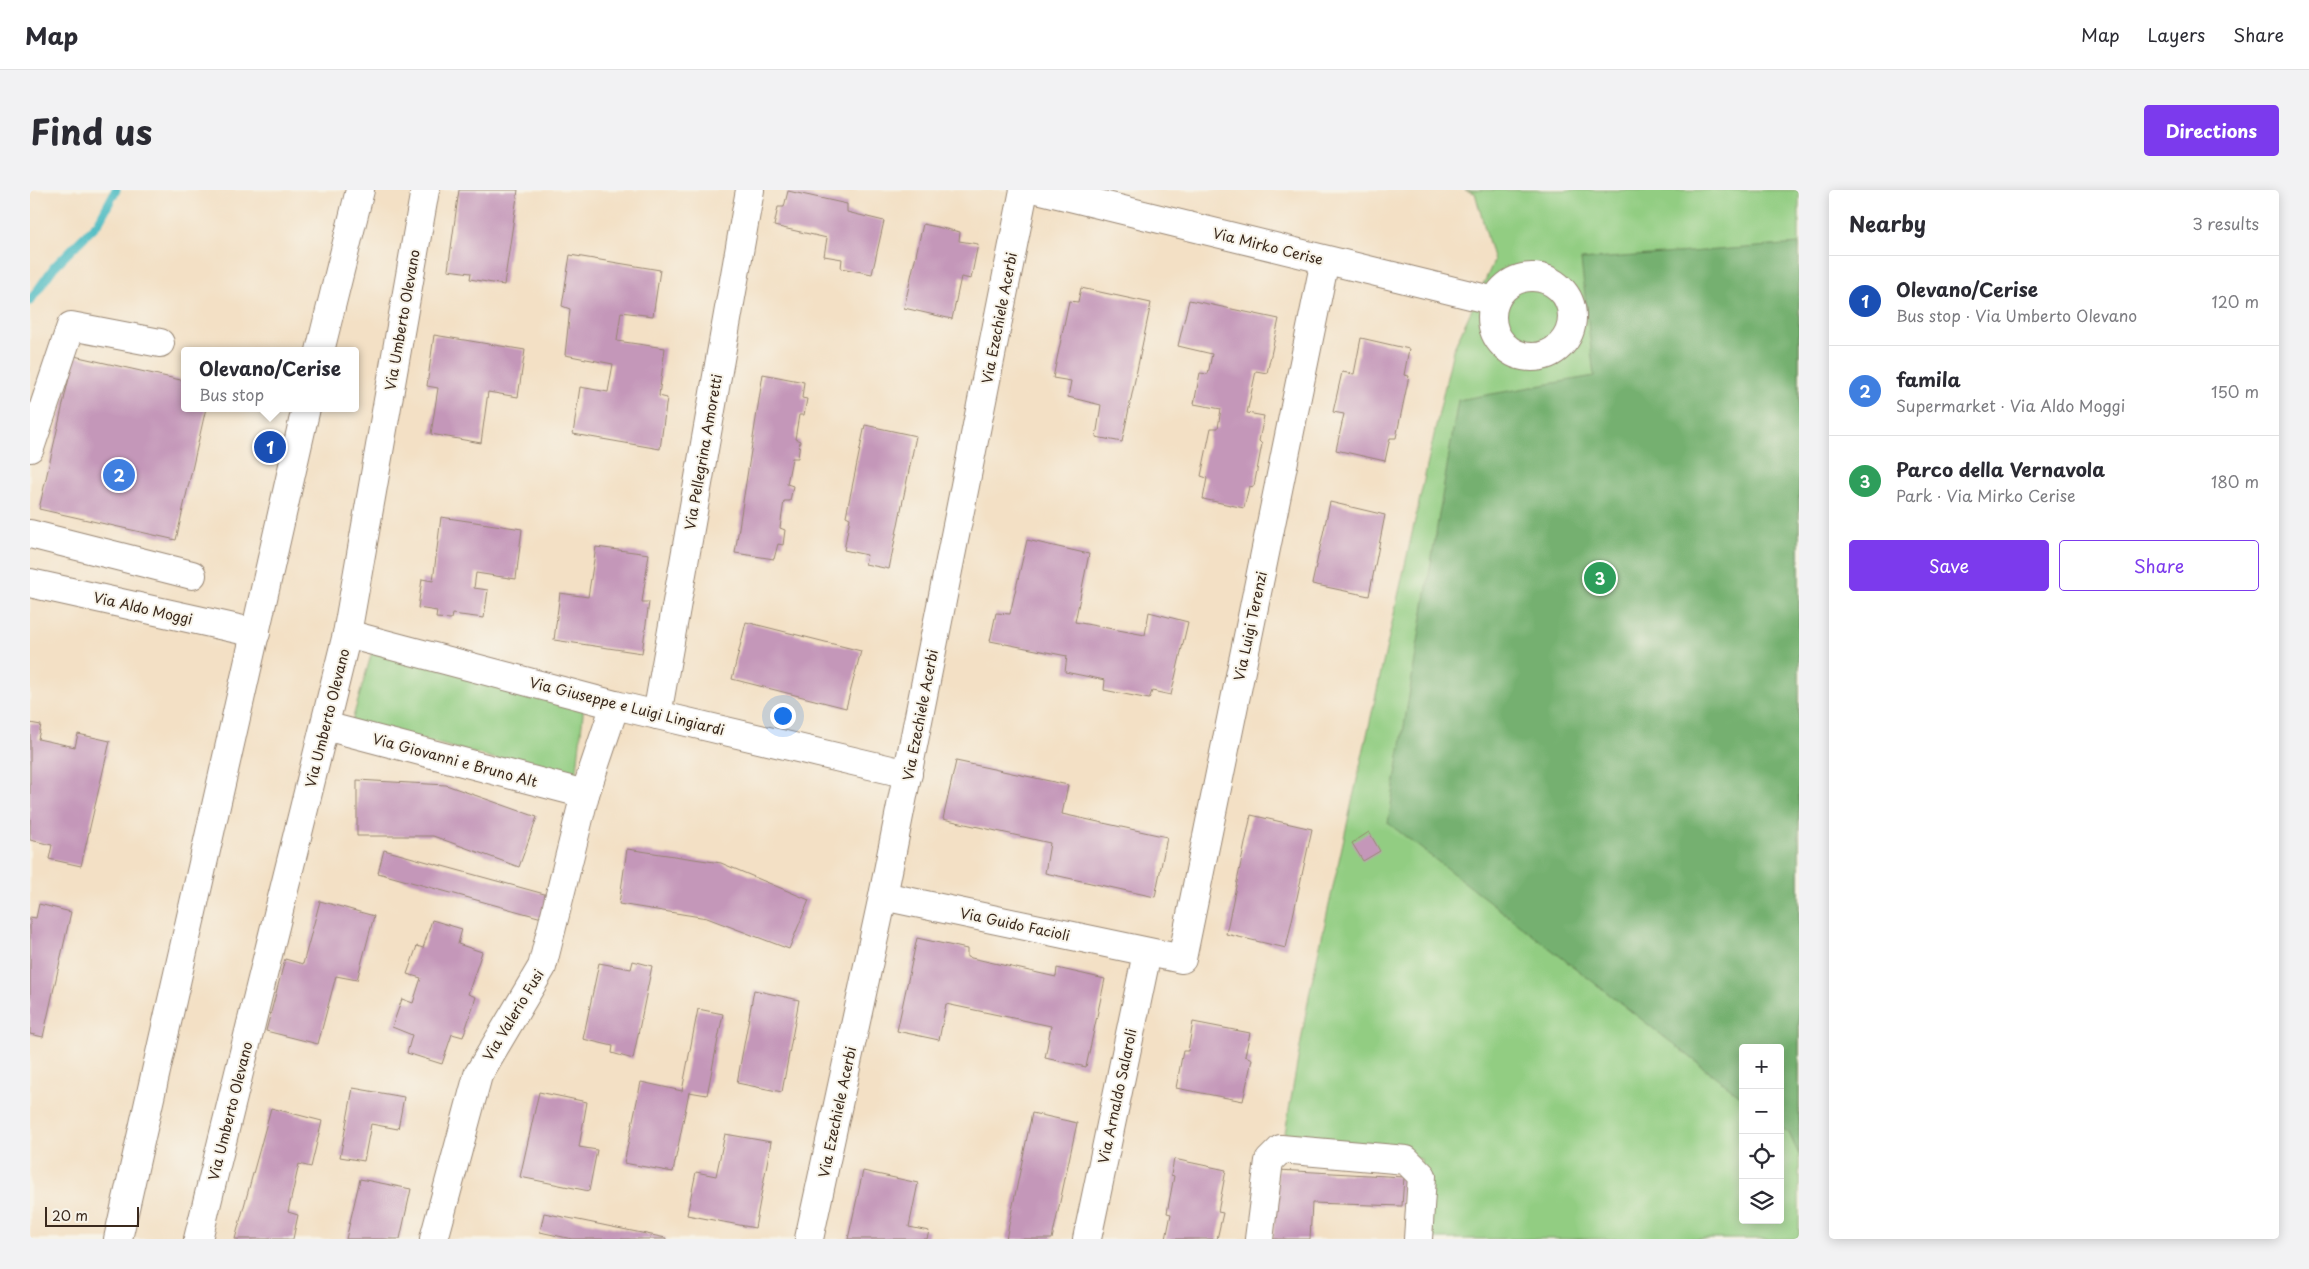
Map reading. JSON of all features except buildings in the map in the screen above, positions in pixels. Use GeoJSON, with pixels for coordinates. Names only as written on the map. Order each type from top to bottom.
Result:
{"type":"FeatureCollection","features":[{"type":"Feature","properties":{"kind":"street"},"geometry":{"type":"LineString","coordinates":[[321,347],[360,190]]}},
{"type":"Feature","properties":{"kind":"street","name":"Via Umberto Olevano"},"geometry":{"type":"LineString","coordinates":[[198,1239],[347,634],[425,190]]}},
{"type":"Feature","properties":{"kind":"street","name":"Via Pellegrina Amoretti"},"geometry":{"type":"LineString","coordinates":[[657,715],[750,190]]}},
{"type":"Feature","properties":{"kind":"street","name":"Via Ezechiele Acerbi"},"geometry":{"type":"LineString","coordinates":[[809,1239],[883,896],[1024,190]]}},
{"type":"Feature","properties":{"kind":"street","name":"Via Mirko Cerise"},"geometry":{"type":"LineString","coordinates":[[1041,190],[1129,200],[1325,260],[1495,301]]}},
{"type":"Feature","properties":{"kind":"street","name":"Via Luigi Terenzi"},"geometry":{"type":"LineString","coordinates":[[1147,953],[1182,959],[1325,260]]}},
{"type":"Feature","properties":{"kind":"street"},"geometry":{"type":"LineString","coordinates":[[30,448],[71,326],[160,343]]}},
{"type":"Feature","properties":{"kind":"street"},"geometry":{"type":"LineString","coordinates":[[118,1239],[305,412]]}},
{"type":"Feature","properties":{"kind":"street"},"geometry":{"type":"LineString","coordinates":[[30,534],[192,575]]}},
{"type":"Feature","properties":{"kind":"street","name":"Via Aldo Moggi"},"geometry":{"type":"LineString","coordinates":[[30,583],[256,634]]}},
{"type":"Feature","properties":{"kind":"street","name":"Via Giuseppe e Luigi Lingiardi"},"geometry":{"type":"LineString","coordinates":[[347,634],[614,705],[908,774]]}},
{"type":"Feature","properties":{"kind":"street","name":"Via Valerio Fusi"},"geometry":{"type":"LineString","coordinates":[[434,1239],[478,1075],[542,967],[585,794],[614,705]]}},
{"type":"Feature","properties":{"kind":"street","name":"Via Giovanni e Bruno Alt"},"geometry":{"type":"LineString","coordinates":[[325,726],[585,794]]}},
{"type":"Feature","properties":{"kind":"street","name":"Via Guido Facioli"},"geometry":{"type":"LineString","coordinates":[[883,896],[1147,953]]}},
{"type":"Feature","properties":{"kind":"street","name":"Via Arnaldo Salaroli"},"geometry":{"type":"LineString","coordinates":[[1087,1239],[1147,953]]}},
{"type":"Feature","properties":{"kind":"street"},"geometry":{"type":"LineString","coordinates":[[1259,1239],[1270,1161],[1281,1149],[1406,1160],[1422,1176],[1418,1239]]}},
{"type":"Feature","properties":{"kind":"green space"},"geometry":{"type":"Polygon","coordinates":[[[1465,190],[1799,190],[1799,1239],[1424,1239],[1421,1159],[1285,1133],[1310,990],[1453,350],[1494,261],[1475,193],[1465,190]]]}},
{"type":"Feature","properties":{"kind":"green space"},"geometry":{"type":"Polygon","coordinates":[[[1799,244],[1799,1155],[1789,1133],[1784,1130],[1784,1044],[1739,1044],[1739,1095],[1388,823],[1458,400],[1594,376],[1581,260],[1799,244]]]}},
{"type":"Feature","properties":{"kind":"green space"},"geometry":{"type":"Polygon","coordinates":[[[372,652],[584,704],[576,780],[352,721],[372,652]]]}},
{"type":"Feature","properties":{"kind":"waterway"},"geometry":{"type":"LineString","coordinates":[[30,301],[54,267],[98,223],[116,190]]}},
{"type":"Feature","properties":{"kind":"place","name":"Olevano/Cerise"},"geometry":{"type":"Point","coordinates":[270,447]}},
{"type":"Feature","properties":{"kind":"place","name":"famila"},"geometry":{"type":"Point","coordinates":[119,475]}},
{"type":"Feature","properties":{"kind":"place","name":"Parco della Vernavola"},"geometry":{"type":"Point","coordinates":[1600,578]}}]}
